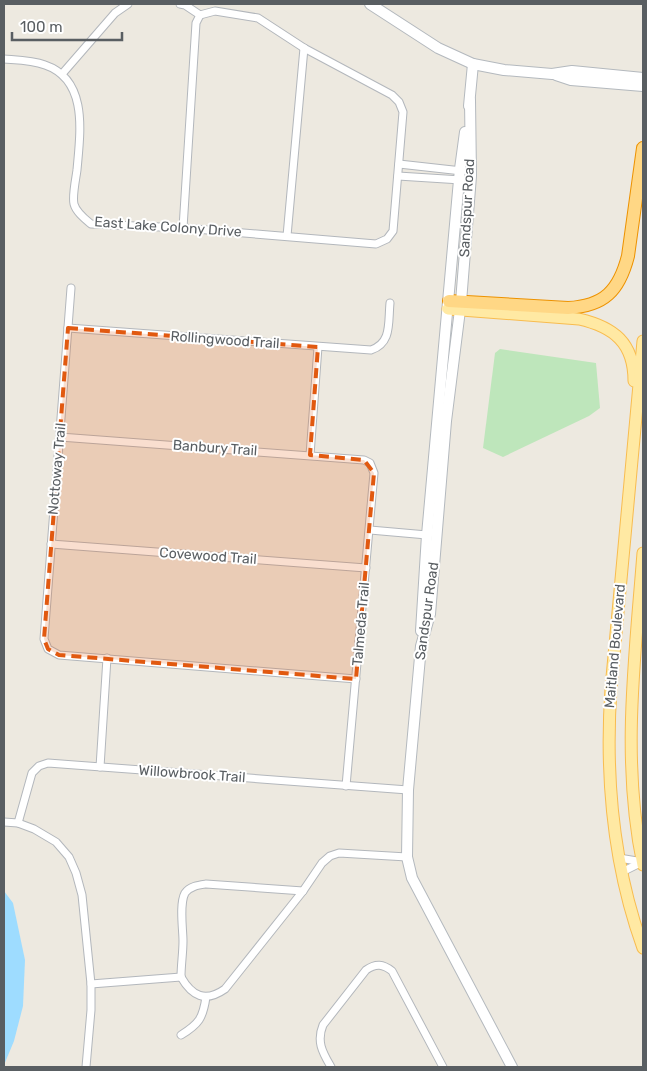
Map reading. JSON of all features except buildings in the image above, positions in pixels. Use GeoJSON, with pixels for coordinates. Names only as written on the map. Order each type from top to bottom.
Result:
{"type":"FeatureCollection","features":[{"type":"Feature","properties":{"kind":"highway"},"geometry":{"type":"LineString","coordinates":[[454,305],[581,307],[594,304],[612,291],[618,284],[624,271],[628,256],[643,148]]}},
{"type":"Feature","properties":{"kind":"main road"},"geometry":{"type":"LineString","coordinates":[[454,305],[579,319],[607,328],[618,336],[626,347],[634,372],[633,457]]}},
{"type":"Feature","properties":{"kind":"main road","name":"Maitland Boulevard"},"geometry":{"type":"LineString","coordinates":[[643,341],[610,712],[611,789],[619,858],[632,914],[643,948]]}},
{"type":"Feature","properties":{"kind":"main road","name":"Maitland Boulevard"},"geometry":{"type":"LineString","coordinates":[[643,552],[630,731],[633,801],[643,863]]}},
{"type":"Feature","properties":{"kind":"street"},"geometry":{"type":"LineString","coordinates":[[4,59],[47,65],[62,74],[116,13],[128,4]]}},
{"type":"Feature","properties":{"kind":"street"},"geometry":{"type":"LineString","coordinates":[[180,4],[185,5],[200,15]]}},
{"type":"Feature","properties":{"kind":"street"},"geometry":{"type":"LineString","coordinates":[[370,4],[438,48],[473,64],[504,70],[552,74],[571,80],[643,86]]}},
{"type":"Feature","properties":{"kind":"street"},"geometry":{"type":"LineString","coordinates":[[183,228],[196,23],[200,15],[215,11],[258,18],[304,48],[287,236]]}},
{"type":"Feature","properties":{"kind":"street","name":"East Lake Colony Drive"},"geometry":{"type":"LineString","coordinates":[[62,74],[72,89],[79,105],[80,127],[74,204],[81,215],[92,224],[183,228],[376,244],[387,239],[393,232],[403,112],[400,102],[304,48]]}},
{"type":"Feature","properties":{"kind":"street","name":"Sandspur Road"},"geometry":{"type":"LineString","coordinates":[[432,535],[448,404],[459,181],[473,64]]}},
{"type":"Feature","properties":{"kind":"street"},"geometry":{"type":"LineString","coordinates":[[552,74],[572,71],[643,78]]}},
{"type":"Feature","properties":{"kind":"street","name":"Sandspur Road"},"geometry":{"type":"LineString","coordinates":[[470,100],[471,176],[438,419],[430,614],[421,646],[408,790],[407,857],[412,878],[512,1067]]}},
{"type":"Feature","properties":{"kind":"street"},"geometry":{"type":"LineString","coordinates":[[399,164],[460,169],[471,176]]}},
{"type":"Feature","properties":{"kind":"street"},"geometry":{"type":"LineString","coordinates":[[434,179],[436,167]]}},
{"type":"Feature","properties":{"kind":"street"},"geometry":{"type":"LineString","coordinates":[[398,176],[459,181],[471,176]]}},
{"type":"Feature","properties":{"kind":"street","name":"Nottoway Trail"},"geometry":{"type":"LineString","coordinates":[[71,288],[44,640],[48,649],[59,655],[106,658]]}},
{"type":"Feature","properties":{"kind":"street","name":"Rollingwood Trail"},"geometry":{"type":"LineString","coordinates":[[68,328],[371,350],[381,347],[387,338],[390,304]]}},
{"type":"Feature","properties":{"kind":"street"},"geometry":{"type":"LineString","coordinates":[[310,455],[318,347]]}},
{"type":"Feature","properties":{"kind":"street","name":"Banbury Trail"},"geometry":{"type":"LineString","coordinates":[[60,437],[310,455],[364,460],[370,463]]}},
{"type":"Feature","properties":{"kind":"street","name":"Talmeda Trail"},"geometry":{"type":"LineString","coordinates":[[346,786],[370,530],[374,473],[370,463]]}},
{"type":"Feature","properties":{"kind":"street"},"geometry":{"type":"LineString","coordinates":[[370,530],[432,535]]}},
{"type":"Feature","properties":{"kind":"street","name":"Covewood Trail"},"geometry":{"type":"LineString","coordinates":[[51,544],[366,568]]}},
{"type":"Feature","properties":{"kind":"street"},"geometry":{"type":"LineString","coordinates":[[100,766],[106,658],[356,679]]}},
{"type":"Feature","properties":{"kind":"street","name":"Willowbrook Trail"},"geometry":{"type":"LineString","coordinates":[[18,823],[32,773],[38,766],[48,763],[408,790]]}},
{"type":"Feature","properties":{"kind":"street"},"geometry":{"type":"LineString","coordinates":[[4,822],[18,823],[34,828],[56,842],[69,857],[76,873],[82,895],[91,984],[91,1010],[86,1067]]}},
{"type":"Feature","properties":{"kind":"street"},"geometry":{"type":"LineString","coordinates":[[302,891],[206,884],[189,889],[184,894],[182,904],[183,943],[181,977],[186,987],[195,994],[206,996],[215,996],[225,989],[302,891],[322,863],[330,856],[339,853],[407,857]]}},
{"type":"Feature","properties":{"kind":"street"},"geometry":{"type":"LineString","coordinates":[[619,858],[643,863]]}},
{"type":"Feature","properties":{"kind":"street"},"geometry":{"type":"LineString","coordinates":[[622,872],[643,863]]}},
{"type":"Feature","properties":{"kind":"street"},"geometry":{"type":"LineString","coordinates":[[331,1067],[320,1047],[320,1032],[323,1025],[366,970],[373,965],[380,964],[392,971],[443,1067]]}},
{"type":"Feature","properties":{"kind":"street"},"geometry":{"type":"LineString","coordinates":[[91,984],[181,977]]}},
{"type":"Feature","properties":{"kind":"street"},"geometry":{"type":"LineString","coordinates":[[180,1035],[200,1020],[204,1011],[206,996]]}},
{"type":"Feature","properties":{"kind":"highlighted area"},"geometry":{"type":"Polygon","coordinates":[[[68,328],[318,347],[310,455],[364,460],[374,473],[356,679],[59,655],[48,649],[44,639],[68,328]]]}},
{"type":"Feature","properties":{"kind":"green space"},"geometry":{"type":"Polygon","coordinates":[[[500,349],[596,363],[600,408],[589,416],[503,457],[483,448],[495,353],[500,349]]]}},
{"type":"Feature","properties":{"kind":"water"},"geometry":{"type":"Polygon","coordinates":[[[4,891],[13,903],[25,960],[23,1006],[14,1041],[4,1065],[4,891]]]}}]}
